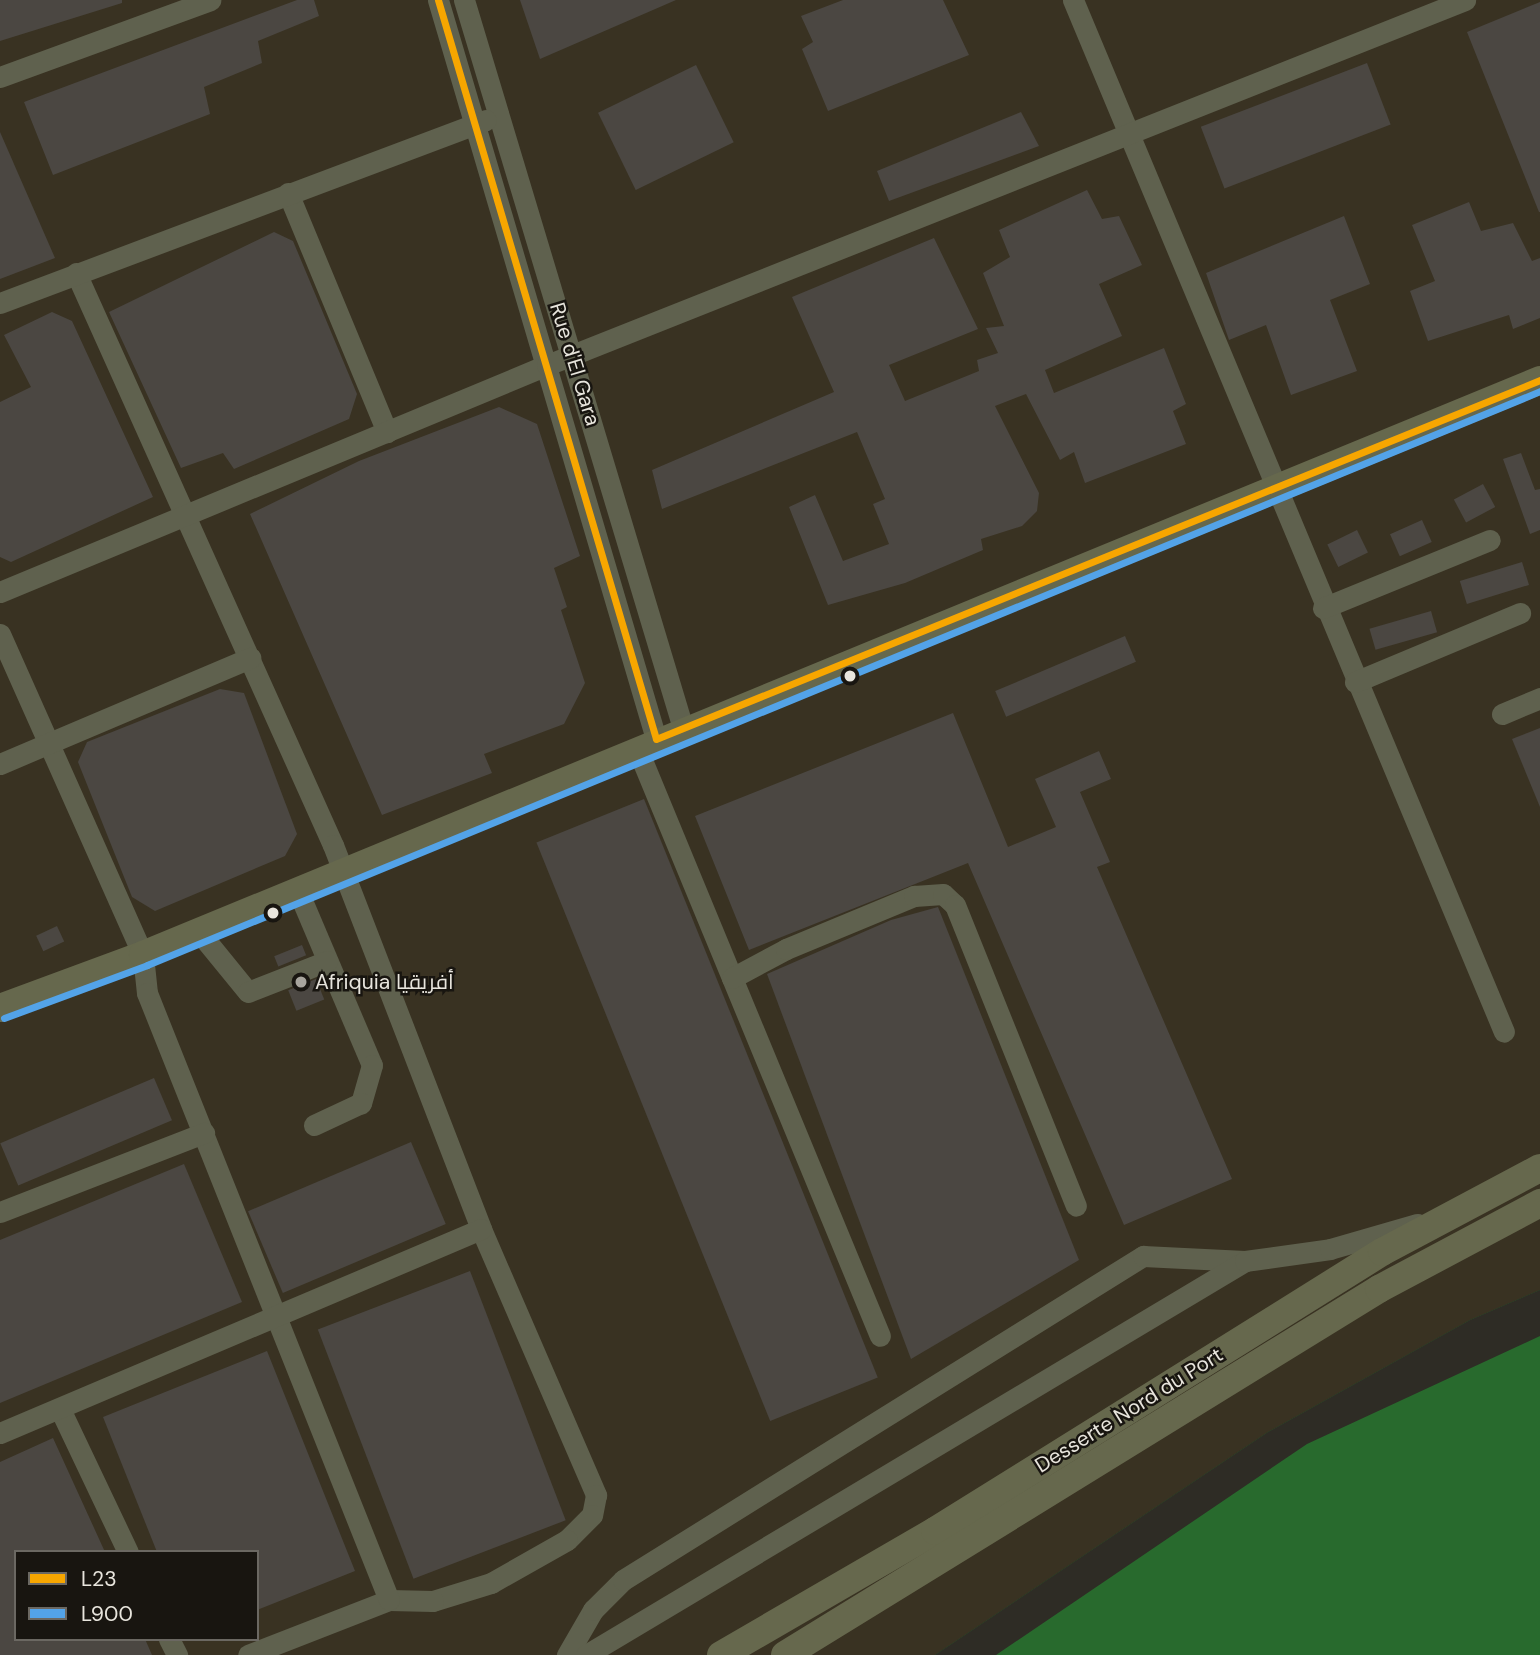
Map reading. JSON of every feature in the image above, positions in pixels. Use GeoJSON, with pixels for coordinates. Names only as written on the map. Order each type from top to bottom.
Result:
{"type":"FeatureCollection","features":[{"type":"Feature","properties":{"kind":"main road"},"geometry":{"type":"LineString","coordinates":[[0,1008],[143,955],[683,728],[1273,491],[1540,380]]}},
{"type":"Feature","properties":{"kind":"main road","name":"Desserte Nord du Port"},"geometry":{"type":"LineString","coordinates":[[721,1655],[935,1531],[1446,1216],[1540,1168]]}},
{"type":"Feature","properties":{"kind":"main road","name":"Desserte Nord du Port"},"geometry":{"type":"LineString","coordinates":[[785,1655],[1379,1289],[1540,1203]]}},
{"type":"Feature","properties":{"kind":"street"},"geometry":{"type":"LineString","coordinates":[[0,77],[210,0]]}},
{"type":"Feature","properties":{"kind":"street","name":"Rue d'El Gara"},"geometry":{"type":"LineString","coordinates":[[438,0],[547,365],[647,744],[732,978],[880,1336]]}},
{"type":"Feature","properties":{"kind":"street","name":"Rue d'El Gara"},"geometry":{"type":"LineString","coordinates":[[464,0],[573,355],[683,728]]}},
{"type":"Feature","properties":{"kind":"street"},"geometry":{"type":"LineString","coordinates":[[1073,0],[1273,491],[1504,1032]]}},
{"type":"Feature","properties":{"kind":"street"},"geometry":{"type":"LineString","coordinates":[[0,592],[547,365],[1129,136],[1465,0]]}},
{"type":"Feature","properties":{"kind":"street"},"geometry":{"type":"LineString","coordinates":[[0,303],[288,193],[500,116]]}},
{"type":"Feature","properties":{"kind":"street"},"geometry":{"type":"LineString","coordinates":[[288,193],[387,432]]}},
{"type":"Feature","properties":{"kind":"street"},"geometry":{"type":"LineString","coordinates":[[76,273],[343,872],[481,1229],[594,1485],[595,1508],[567,1540],[491,1583],[433,1601],[388,1600],[248,1655]]}},
{"type":"Feature","properties":{"kind":"street"},"geometry":{"type":"LineString","coordinates":[[1323,608],[1490,540]]}},
{"type":"Feature","properties":{"kind":"street"},"geometry":{"type":"LineString","coordinates":[[1355,682],[1520,613]]}},
{"type":"Feature","properties":{"kind":"street"},"geometry":{"type":"LineString","coordinates":[[0,634],[143,955],[147,993],[388,1600]]}},
{"type":"Feature","properties":{"kind":"street"},"geometry":{"type":"LineString","coordinates":[[0,764],[250,659]]}},
{"type":"Feature","properties":{"kind":"street"},"geometry":{"type":"LineString","coordinates":[[1502,714],[1540,698]]}},
{"type":"Feature","properties":{"kind":"street"},"geometry":{"type":"LineString","coordinates":[[298,891],[372,1065],[361,1103],[314,1125]]}},
{"type":"Feature","properties":{"kind":"street"},"geometry":{"type":"LineString","coordinates":[[732,978],[786,949],[914,896],[943,894],[955,905],[1076,1206]]}},
{"type":"Feature","properties":{"kind":"street"},"geometry":{"type":"LineString","coordinates":[[199,932],[248,992],[327,961]]}},
{"type":"Feature","properties":{"kind":"street"},"geometry":{"type":"LineString","coordinates":[[0,1212],[204,1133]]}},
{"type":"Feature","properties":{"kind":"street"},"geometry":{"type":"LineString","coordinates":[[567,1655],[593,1610],[624,1580],[1143,1256],[1245,1261],[1330,1249],[1446,1216]]}},
{"type":"Feature","properties":{"kind":"street"},"geometry":{"type":"LineString","coordinates":[[0,1433],[481,1229]]}},
{"type":"Feature","properties":{"kind":"street"},"geometry":{"type":"LineString","coordinates":[[586,1655],[1245,1261]]}},
{"type":"Feature","properties":{"kind":"street"},"geometry":{"type":"LineString","coordinates":[[60,1409],[127,1550]]}},
{"type":"Feature","properties":{"kind":"shaded area"},"geometry":{"type":"Polygon","coordinates":[[[0,0],[1540,0],[1540,1290],[1470,1320],[1268,1432],[935,1655],[0,1655],[0,0]]]}},
{"type":"Feature","properties":{"kind":"shaded area"},"geometry":{"type":"Polygon","coordinates":[[[1540,1290],[1540,1655],[935,1655],[1268,1432],[1470,1320],[1540,1290]]]}},
{"type":"Feature","properties":{"kind":"pier"},"geometry":{"type":"Polygon","coordinates":[[[1540,1290],[1540,1336],[1307,1444],[996,1655],[935,1655],[1268,1432],[1470,1320],[1540,1290]]]}},
{"type":"Feature","properties":{"kind":"building"},"geometry":{"type":"Polygon","coordinates":[[[0,0],[122,0],[122,3],[0,41],[0,0]]]}},
{"type":"Feature","properties":{"kind":"building"},"geometry":{"type":"Polygon","coordinates":[[[297,0],[314,0],[319,16],[258,41],[262,63],[204,87],[210,114],[53,175],[24,102],[297,0]]]}},
{"type":"Feature","properties":{"kind":"building"},"geometry":{"type":"Polygon","coordinates":[[[520,0],[676,0],[540,59],[520,0]]]}},
{"type":"Feature","properties":{"kind":"building"},"geometry":{"type":"Polygon","coordinates":[[[843,0],[943,0],[969,55],[828,111],[802,49],[813,42],[801,16],[843,0]]]}},
{"type":"Feature","properties":{"kind":"building"},"geometry":{"type":"Polygon","coordinates":[[[1540,2],[1540,212],[1539,212],[1467,32],[1540,2]]]}},
{"type":"Feature","properties":{"kind":"building"},"geometry":{"type":"Polygon","coordinates":[[[1367,63],[1391,125],[1224,188],[1201,127],[1367,63]]]}},
{"type":"Feature","properties":{"kind":"building"},"geometry":{"type":"Polygon","coordinates":[[[696,65],[734,142],[636,190],[598,113],[696,65]]]}},
{"type":"Feature","properties":{"kind":"building"},"geometry":{"type":"Polygon","coordinates":[[[1021,112],[1039,146],[889,201],[877,171],[1021,112]]]}},
{"type":"Feature","properties":{"kind":"building"},"geometry":{"type":"Polygon","coordinates":[[[0,132],[55,258],[0,279],[0,132]]]}},
{"type":"Feature","properties":{"kind":"building"},"geometry":{"type":"Polygon","coordinates":[[[1087,190],[1102,219],[1119,216],[1142,265],[1099,284],[1122,336],[1045,370],[1054,393],[1164,348],[1186,404],[1173,411],[1186,444],[1085,483],[1074,452],[1060,460],[1026,394],[995,406],[1039,493],[1037,511],[1022,526],[981,539],[983,550],[905,583],[828,605],[789,507],[815,495],[843,561],[889,544],[873,504],[885,499],[857,432],[662,509],[652,470],[834,392],[792,297],[934,238],[978,329],[889,365],[905,401],[979,371],[977,360],[998,353],[986,328],[1004,326],[983,273],[1010,257],[999,230],[1087,190]]]}},
{"type":"Feature","properties":{"kind":"building"},"geometry":{"type":"Polygon","coordinates":[[[1469,202],[1481,231],[1513,223],[1532,261],[1540,258],[1540,318],[1513,329],[1509,315],[1428,341],[1410,291],[1435,281],[1412,225],[1469,202]]]}},
{"type":"Feature","properties":{"kind":"building"},"geometry":{"type":"Polygon","coordinates":[[[1344,216],[1370,284],[1330,300],[1357,371],[1291,395],[1266,325],[1229,340],[1206,273],[1344,216]]]}},
{"type":"Feature","properties":{"kind":"building"},"geometry":{"type":"Polygon","coordinates":[[[274,232],[293,241],[357,394],[349,419],[234,469],[223,453],[181,468],[109,312],[274,232]]]}},
{"type":"Feature","properties":{"kind":"building"},"geometry":{"type":"Polygon","coordinates":[[[52,312],[72,321],[153,497],[11,562],[0,557],[0,402],[31,387],[4,335],[52,312]]]}},
{"type":"Feature","properties":{"kind":"building"},"geometry":{"type":"Polygon","coordinates":[[[499,407],[537,424],[580,556],[554,568],[567,607],[561,610],[585,683],[564,724],[484,754],[492,773],[382,815],[250,514],[359,461],[499,407]]]}},
{"type":"Feature","properties":{"kind":"building"},"geometry":{"type":"Polygon","coordinates":[[[1521,453],[1535,490],[1540,489],[1540,530],[1530,534],[1503,459],[1521,453]]]}},
{"type":"Feature","properties":{"kind":"building"},"geometry":{"type":"Polygon","coordinates":[[[1483,484],[1495,507],[1466,522],[1454,499],[1483,484]]]}},
{"type":"Feature","properties":{"kind":"building"},"geometry":{"type":"Polygon","coordinates":[[[1422,520],[1432,542],[1400,556],[1390,534],[1422,520]]]}},
{"type":"Feature","properties":{"kind":"building"},"geometry":{"type":"Polygon","coordinates":[[[1357,530],[1368,552],[1338,567],[1327,544],[1357,530]]]}},
{"type":"Feature","properties":{"kind":"building"},"geometry":{"type":"Polygon","coordinates":[[[1522,562],[1529,585],[1467,604],[1460,581],[1522,562]]]}},
{"type":"Feature","properties":{"kind":"building"},"geometry":{"type":"Polygon","coordinates":[[[1431,611],[1437,632],[1376,650],[1369,629],[1431,611]]]}},
{"type":"Feature","properties":{"kind":"building"},"geometry":{"type":"Polygon","coordinates":[[[1125,636],[1136,662],[1006,717],[995,691],[1125,636]]]}},
{"type":"Feature","properties":{"kind":"building"},"geometry":{"type":"Polygon","coordinates":[[[220,689],[244,693],[297,834],[285,856],[155,911],[132,897],[78,762],[87,742],[220,689]]]}},
{"type":"Feature","properties":{"kind":"building"},"geometry":{"type":"Polygon","coordinates":[[[953,713],[1008,847],[1056,827],[1035,779],[1099,751],[1111,779],[1080,792],[1110,862],[1097,867],[1232,1179],[1124,1225],[968,863],[749,950],[695,816],[953,713]]]}},
{"type":"Feature","properties":{"kind":"building"},"geometry":{"type":"Polygon","coordinates":[[[1540,728],[1540,807],[1512,739],[1540,728]]]}},
{"type":"Feature","properties":{"kind":"building"},"geometry":{"type":"Polygon","coordinates":[[[644,799],[878,1378],[770,1421],[536,842],[644,799]]]}},
{"type":"Feature","properties":{"kind":"building"},"geometry":{"type":"Polygon","coordinates":[[[938,907],[1079,1260],[911,1359],[767,974],[891,920],[938,907]]]}},
{"type":"Feature","properties":{"kind":"building"},"geometry":{"type":"Polygon","coordinates":[[[57,926],[64,941],[43,951],[36,936],[57,926]]]}},
{"type":"Feature","properties":{"kind":"building"},"geometry":{"type":"Polygon","coordinates":[[[302,945],[306,955],[278,966],[274,956],[302,945]]]}},
{"type":"Feature","properties":{"kind":"building"},"geometry":{"type":"Polygon","coordinates":[[[316,979],[324,999],[296,1011],[288,990],[316,979]]]}},
{"type":"Feature","properties":{"kind":"building"},"geometry":{"type":"Polygon","coordinates":[[[154,1078],[172,1120],[18,1186],[0,1143],[154,1078]]]}},
{"type":"Feature","properties":{"kind":"building"},"geometry":{"type":"Polygon","coordinates":[[[411,1142],[446,1224],[283,1293],[248,1211],[411,1142]]]}},
{"type":"Feature","properties":{"kind":"building"},"geometry":{"type":"Polygon","coordinates":[[[184,1164],[242,1302],[0,1403],[0,1240],[184,1164]]]}},
{"type":"Feature","properties":{"kind":"building"},"geometry":{"type":"Polygon","coordinates":[[[470,1271],[566,1520],[414,1579],[318,1329],[470,1271]]]}},
{"type":"Feature","properties":{"kind":"building"},"geometry":{"type":"Polygon","coordinates":[[[267,1351],[355,1571],[259,1609],[259,1550],[156,1550],[103,1417],[267,1351]]]}},
{"type":"Feature","properties":{"kind":"building"},"geometry":{"type":"Polygon","coordinates":[[[53,1438],[104,1550],[14,1550],[14,1641],[146,1641],[152,1655],[0,1655],[0,1462],[53,1438]]]}},
{"type":"Feature","properties":{"kind":"transit line","name":"L23"},"geometry":{"type":"LineString","coordinates":[[438,0],[656,739],[1540,380]]}},
{"type":"Feature","properties":{"kind":"transit line","name":"L900"},"geometry":{"type":"LineString","coordinates":[[4,1018],[147,965],[1540,391]]}},
{"type":"Feature","properties":{"kind":"place","name":"Afriquia أفريقيا"},"geometry":{"type":"Point","coordinates":[301,982]}}]}
